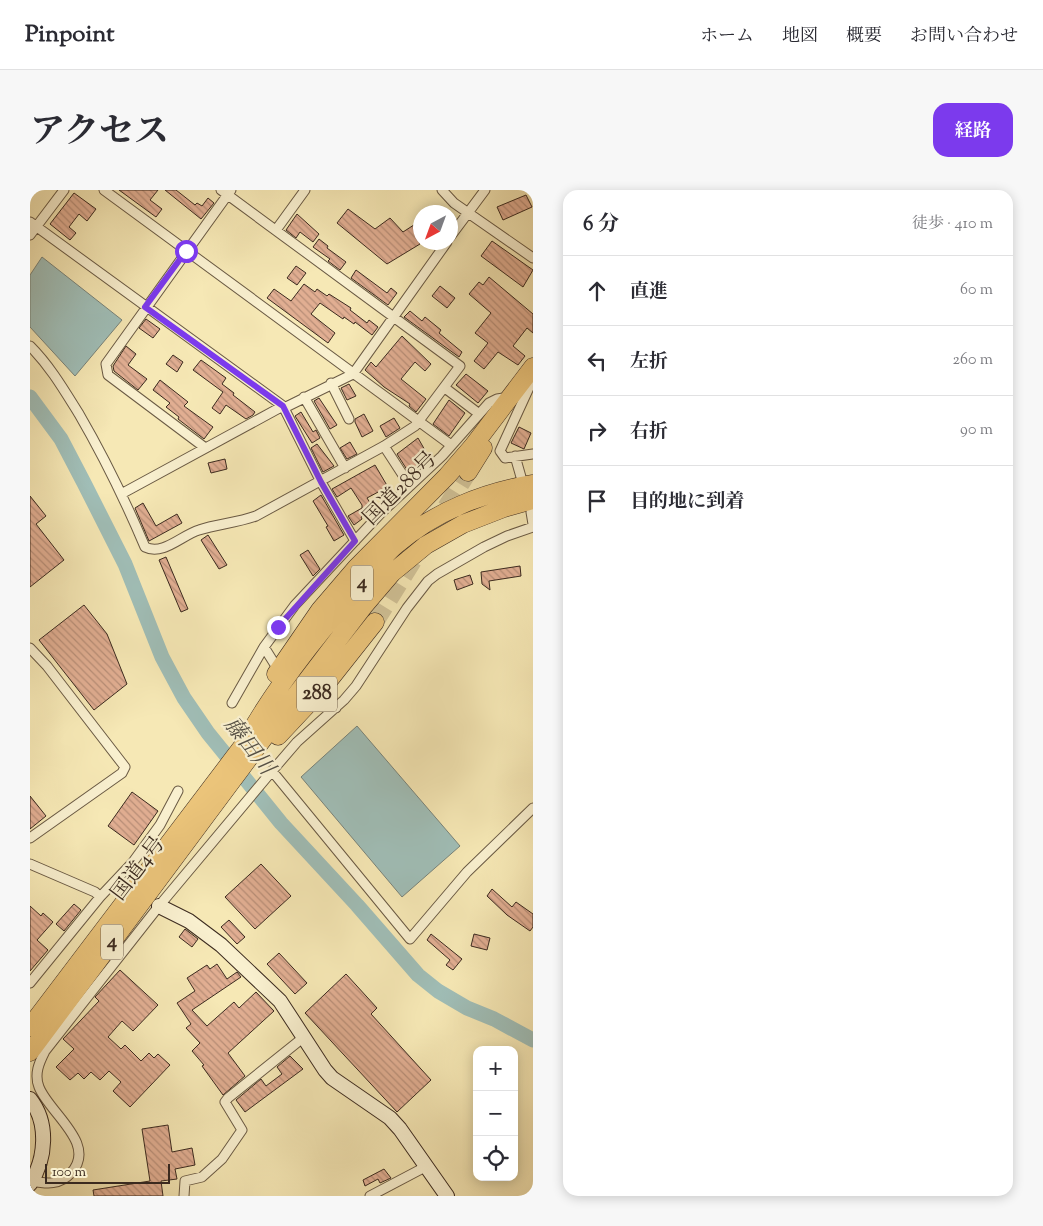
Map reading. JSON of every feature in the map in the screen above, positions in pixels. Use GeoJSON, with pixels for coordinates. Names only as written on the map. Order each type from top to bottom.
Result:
{"type":"FeatureCollection","features":[{"type":"Feature","properties":{"kind":"highway","name":"国道288号"},"geometry":{"type":"LineString","coordinates":[[191,826],[246,752],[248,715],[320,610],[356,568],[447,476],[533,367]]}},
{"type":"Feature","properties":{"kind":"highway","name":"国道288号"},"geometry":{"type":"LineString","coordinates":[[468,472],[494,431],[533,379]]}},
{"type":"Feature","properties":{"kind":"highway","name":"4"},"geometry":{"type":"LineString","coordinates":[[246,752],[262,711],[332,617],[395,546],[452,508],[513,487],[528,484]]}},
{"type":"Feature","properties":{"kind":"highway","name":"4"},"geometry":{"type":"LineString","coordinates":[[246,752],[363,607],[406,560],[426,545],[464,524],[504,508],[532,506]]}},
{"type":"Feature","properties":{"kind":"highway","name":"国道288号"},"geometry":{"type":"LineString","coordinates":[[191,826],[246,752],[322,689],[374,622]]}},
{"type":"Feature","properties":{"kind":"highway","name":"国道4号"},"geometry":{"type":"LineString","coordinates":[[30,1027],[191,826]]}},
{"type":"Feature","properties":{"kind":"highway","name":"国道4号"},"geometry":{"type":"LineString","coordinates":[[30,1052],[191,826]]}},
{"type":"Feature","properties":{"kind":"street"},"geometry":{"type":"LineString","coordinates":[[30,235],[33,224],[64,190]]}},
{"type":"Feature","properties":{"kind":"street"},"geometry":{"type":"LineString","coordinates":[[104,190],[451,445]]}},
{"type":"Feature","properties":{"kind":"street"},"geometry":{"type":"LineString","coordinates":[[276,230],[305,190]]}},
{"type":"Feature","properties":{"kind":"street"},"geometry":{"type":"LineString","coordinates":[[442,190],[468,213],[533,258]]}},
{"type":"Feature","properties":{"kind":"street"},"geometry":{"type":"LineString","coordinates":[[458,226],[485,190]]}},
{"type":"Feature","properties":{"kind":"street"},"geometry":{"type":"LineString","coordinates":[[30,346],[41,357],[65,390],[123,493],[145,547],[160,548],[198,530],[241,522],[256,516],[384,446],[420,421],[460,366],[226,192],[106,364],[108,375],[204,447]]}},
{"type":"Feature","properties":{"kind":"street"},"geometry":{"type":"LineString","coordinates":[[33,224],[283,406],[321,482],[355,541]]}},
{"type":"Feature","properties":{"kind":"street"},"geometry":{"type":"LineString","coordinates":[[123,493],[204,447],[283,406],[286,407],[330,383],[353,374],[441,250]]}},
{"type":"Feature","properties":{"kind":"street"},"geometry":{"type":"LineString","coordinates":[[533,379],[500,451],[505,458],[533,454]]}},
{"type":"Feature","properties":{"kind":"street"},"geometry":{"type":"LineString","coordinates":[[330,383],[349,419]]}},
{"type":"Feature","properties":{"kind":"street"},"geometry":{"type":"LineString","coordinates":[[445,388],[478,414]]}},
{"type":"Feature","properties":{"kind":"street"},"geometry":{"type":"LineString","coordinates":[[304,397],[345,468]]}},
{"type":"Feature","properties":{"kind":"street"},"geometry":{"type":"LineString","coordinates":[[232,703],[264,647],[295,606],[355,541],[451,445],[478,414],[497,398],[510,397]]}},
{"type":"Feature","properties":{"kind":"street"},"geometry":{"type":"LineString","coordinates":[[384,446],[410,486]]}},
{"type":"Feature","properties":{"kind":"street"},"geometry":{"type":"LineString","coordinates":[[515,456],[528,484]]}},
{"type":"Feature","properties":{"kind":"street"},"geometry":{"type":"LineString","coordinates":[[30,1099],[36,1106],[42,1124],[43,1150],[40,1165],[31,1182],[52,1183],[66,1178],[77,1166],[79,1156],[73,1136],[39,1087],[37,1066],[45,1051],[159,906],[238,814],[269,774],[297,742],[336,708],[367,671],[407,608],[428,581],[484,547],[533,526],[532,506]]}},
{"type":"Feature","properties":{"kind":"street"},"geometry":{"type":"LineString","coordinates":[[264,647],[274,663]]}},
{"type":"Feature","properties":{"kind":"street"},"geometry":{"type":"LineString","coordinates":[[30,648],[47,666],[125,767],[122,773],[30,838]]}},
{"type":"Feature","properties":{"kind":"street"},"geometry":{"type":"LineString","coordinates":[[322,695],[336,708]]}},
{"type":"Feature","properties":{"kind":"street"},"geometry":{"type":"LineString","coordinates":[[269,774],[410,939],[467,872],[533,808]]}},
{"type":"Feature","properties":{"kind":"street"},"geometry":{"type":"LineString","coordinates":[[30,983],[100,897],[133,862],[160,825],[178,791]]}},
{"type":"Feature","properties":{"kind":"street"},"geometry":{"type":"LineString","coordinates":[[30,864],[95,892],[100,897]]}},
{"type":"Feature","properties":{"kind":"street"},"geometry":{"type":"LineString","coordinates":[[159,906],[189,921],[221,945],[280,1001],[325,1070],[390,1118],[400,1129],[447,1196]]}},
{"type":"Feature","properties":{"kind":"street"},"geometry":{"type":"LineString","coordinates":[[184,1196],[185,1181],[202,1177],[222,1159],[242,1130],[226,1102],[228,1098],[304,1037]]}},
{"type":"Feature","properties":{"kind":"street"},"geometry":{"type":"LineString","coordinates":[[370,1196],[427,1166]]}},
{"type":"Feature","properties":{"kind":"water"},"geometry":{"type":"Polygon","coordinates":[[[42,257],[122,320],[75,376],[30,327],[30,275],[42,257]]]}},
{"type":"Feature","properties":{"kind":"water"},"geometry":{"type":"Polygon","coordinates":[[[357,726],[460,846],[402,897],[301,777],[357,726]]]}},
{"type":"Feature","properties":{"kind":"building"},"geometry":{"type":"Polygon","coordinates":[[[119,190],[158,190],[150,200],[162,209],[156,217],[119,190]]]}},
{"type":"Feature","properties":{"kind":"building"},"geometry":{"type":"Polygon","coordinates":[[[165,190],[176,190],[195,205],[197,203],[202,206],[208,198],[214,203],[201,219],[165,190]]]}},
{"type":"Feature","properties":{"kind":"building"},"geometry":{"type":"Polygon","coordinates":[[[74,193],[96,209],[87,221],[79,214],[69,227],[76,233],[70,240],[50,224],[74,193]]]}},
{"type":"Feature","properties":{"kind":"building"},"geometry":{"type":"Polygon","coordinates":[[[526,195],[532,207],[503,220],[497,207],[526,195]]]}},
{"type":"Feature","properties":{"kind":"building"},"geometry":{"type":"Polygon","coordinates":[[[348,209],[375,229],[390,218],[403,232],[413,226],[413,248],[387,264],[337,223],[348,209]]]}},
{"type":"Feature","properties":{"kind":"building"},"geometry":{"type":"Polygon","coordinates":[[[297,214],[319,234],[313,242],[300,232],[296,238],[286,230],[297,214]]]}},
{"type":"Feature","properties":{"kind":"building"},"geometry":{"type":"Polygon","coordinates":[[[319,239],[328,246],[327,248],[346,262],[340,270],[328,261],[330,259],[313,247],[319,239]]]}},
{"type":"Feature","properties":{"kind":"building"},"geometry":{"type":"Polygon","coordinates":[[[492,241],[533,270],[523,287],[481,256],[492,241]]]}},
{"type":"Feature","properties":{"kind":"building"},"geometry":{"type":"Polygon","coordinates":[[[296,266],[306,273],[297,285],[287,278],[296,266]]]}},
{"type":"Feature","properties":{"kind":"building"},"geometry":{"type":"Polygon","coordinates":[[[356,270],[387,293],[391,288],[397,293],[388,305],[351,278],[356,270]]]}},
{"type":"Feature","properties":{"kind":"building"},"geometry":{"type":"Polygon","coordinates":[[[489,277],[533,314],[533,333],[527,328],[513,346],[525,356],[518,365],[498,352],[484,369],[474,361],[488,343],[475,333],[491,313],[469,294],[479,282],[483,285],[489,277]]]}},
{"type":"Feature","properties":{"kind":"building"},"geometry":{"type":"Polygon","coordinates":[[[304,284],[315,292],[317,289],[327,296],[329,294],[351,308],[350,310],[367,323],[369,320],[378,327],[372,335],[355,322],[354,324],[344,317],[343,319],[320,303],[311,314],[335,333],[328,343],[267,298],[274,289],[291,301],[304,284]]]}},
{"type":"Feature","properties":{"kind":"building"},"geometry":{"type":"Polygon","coordinates":[[[440,286],[455,298],[447,308],[432,296],[440,286]]]}},
{"type":"Feature","properties":{"kind":"building"},"geometry":{"type":"Polygon","coordinates":[[[410,311],[422,321],[425,317],[441,330],[439,333],[462,352],[459,357],[404,317],[410,311]]]}},
{"type":"Feature","properties":{"kind":"building"},"geometry":{"type":"Polygon","coordinates":[[[146,319],[160,329],[153,338],[139,328],[146,319]]]}},
{"type":"Feature","properties":{"kind":"building"},"geometry":{"type":"Polygon","coordinates":[[[402,336],[431,364],[425,371],[415,362],[401,379],[426,399],[416,412],[409,406],[410,404],[384,387],[365,370],[371,362],[376,367],[402,336]]]}},
{"type":"Feature","properties":{"kind":"building"},"geometry":{"type":"Polygon","coordinates":[[[126,346],[136,354],[128,365],[147,379],[138,390],[114,371],[113,366],[126,346]]]}},
{"type":"Feature","properties":{"kind":"building"},"geometry":{"type":"Polygon","coordinates":[[[173,355],[183,362],[177,372],[166,364],[173,355]]]}},
{"type":"Feature","properties":{"kind":"building"},"geometry":{"type":"Polygon","coordinates":[[[201,360],[226,378],[222,384],[255,412],[253,415],[246,419],[226,405],[220,414],[212,408],[223,392],[193,370],[201,360]]]}},
{"type":"Feature","properties":{"kind":"building"},"geometry":{"type":"Polygon","coordinates":[[[466,374],[488,391],[478,403],[456,385],[466,374]]]}},
{"type":"Feature","properties":{"kind":"building"},"geometry":{"type":"Polygon","coordinates":[[[160,380],[188,402],[184,406],[213,427],[204,439],[178,419],[179,417],[166,407],[170,403],[153,390],[160,380]]]}},
{"type":"Feature","properties":{"kind":"building"},"geometry":{"type":"Polygon","coordinates":[[[349,384],[356,396],[347,400],[341,388],[349,384]]]}},
{"type":"Feature","properties":{"kind":"building"},"geometry":{"type":"Polygon","coordinates":[[[319,398],[337,425],[330,429],[314,401],[319,398]]]}},
{"type":"Feature","properties":{"kind":"building"},"geometry":{"type":"Polygon","coordinates":[[[449,400],[465,413],[449,436],[433,424],[449,400]]]}},
{"type":"Feature","properties":{"kind":"building"},"geometry":{"type":"Polygon","coordinates":[[[301,412],[313,432],[316,430],[320,438],[312,443],[295,416],[301,412]]]}},
{"type":"Feature","properties":{"kind":"building"},"geometry":{"type":"Polygon","coordinates":[[[364,414],[373,431],[362,437],[355,419],[364,414]]]}},
{"type":"Feature","properties":{"kind":"building"},"geometry":{"type":"Polygon","coordinates":[[[394,418],[400,428],[386,437],[380,426],[394,418]]]}},
{"type":"Feature","properties":{"kind":"building"},"geometry":{"type":"Polygon","coordinates":[[[519,427],[531,433],[524,449],[511,443],[519,427]]]}},
{"type":"Feature","properties":{"kind":"building"},"geometry":{"type":"Polygon","coordinates":[[[418,438],[430,459],[414,470],[415,473],[411,476],[397,454],[418,438]]]}},
{"type":"Feature","properties":{"kind":"building"},"geometry":{"type":"Polygon","coordinates":[[[350,442],[357,454],[347,459],[340,448],[350,442]]]}},
{"type":"Feature","properties":{"kind":"building"},"geometry":{"type":"Polygon","coordinates":[[[317,444],[334,466],[323,472],[311,448],[317,444]]]}},
{"type":"Feature","properties":{"kind":"building"},"geometry":{"type":"Polygon","coordinates":[[[225,459],[227,469],[211,473],[208,463],[225,459]]]}},
{"type":"Feature","properties":{"kind":"building"},"geometry":{"type":"Polygon","coordinates":[[[375,465],[392,494],[385,499],[380,491],[367,498],[374,509],[361,517],[362,519],[354,525],[348,516],[362,508],[362,505],[351,488],[337,497],[332,489],[375,465]]]}},
{"type":"Feature","properties":{"kind":"building"},"geometry":{"type":"Polygon","coordinates":[[[321,495],[344,535],[334,541],[326,527],[328,526],[313,501],[321,495]]]}},
{"type":"Feature","properties":{"kind":"building"},"geometry":{"type":"Polygon","coordinates":[[[30,496],[46,516],[36,524],[64,560],[30,587],[30,496]]]}},
{"type":"Feature","properties":{"kind":"building"},"geometry":{"type":"Polygon","coordinates":[[[143,503],[156,526],[177,514],[182,523],[149,541],[135,508],[143,503]]]}},
{"type":"Feature","properties":{"kind":"building"},"geometry":{"type":"Polygon","coordinates":[[[208,535],[227,565],[219,569],[201,540],[208,535]]]}},
{"type":"Feature","properties":{"kind":"building"},"geometry":{"type":"Polygon","coordinates":[[[308,550],[320,569],[313,576],[300,555],[308,550]]]}},
{"type":"Feature","properties":{"kind":"building"},"geometry":{"type":"Polygon","coordinates":[[[166,557],[188,609],[181,612],[159,560],[166,557]]]}},
{"type":"Feature","properties":{"kind":"building"},"geometry":{"type":"Polygon","coordinates":[[[520,566],[521,576],[489,581],[490,590],[482,584],[481,572],[520,566]]]}},
{"type":"Feature","properties":{"kind":"building"},"geometry":{"type":"Polygon","coordinates":[[[470,575],[473,584],[457,590],[454,580],[470,575]]]}},
{"type":"Feature","properties":{"kind":"building"},"geometry":{"type":"Polygon","coordinates":[[[84,605],[107,634],[127,684],[94,710],[39,640],[84,605]]]}},
{"type":"Feature","properties":{"kind":"building"},"geometry":{"type":"Polygon","coordinates":[[[132,792],[158,811],[134,845],[108,826],[132,792]]]}},
{"type":"Feature","properties":{"kind":"building"},"geometry":{"type":"Polygon","coordinates":[[[30,796],[46,816],[30,829],[30,796]]]}},
{"type":"Feature","properties":{"kind":"building"},"geometry":{"type":"Polygon","coordinates":[[[261,864],[291,896],[255,929],[225,897],[261,864]]]}},
{"type":"Feature","properties":{"kind":"building"},"geometry":{"type":"Polygon","coordinates":[[[492,889],[512,907],[516,902],[533,914],[533,927],[530,931],[507,915],[487,896],[492,889]]]}},
{"type":"Feature","properties":{"kind":"building"},"geometry":{"type":"Polygon","coordinates":[[[74,904],[81,910],[64,931],[56,924],[74,904]]]}},
{"type":"Feature","properties":{"kind":"building"},"geometry":{"type":"Polygon","coordinates":[[[30,906],[41,916],[43,913],[53,922],[37,940],[48,950],[30,971],[30,906]]]}},
{"type":"Feature","properties":{"kind":"building"},"geometry":{"type":"Polygon","coordinates":[[[229,920],[245,937],[237,944],[221,927],[229,920]]]}},
{"type":"Feature","properties":{"kind":"building"},"geometry":{"type":"Polygon","coordinates":[[[185,929],[198,939],[192,947],[179,937],[185,929]]]}},
{"type":"Feature","properties":{"kind":"building"},"geometry":{"type":"Polygon","coordinates":[[[431,934],[462,959],[453,970],[446,965],[450,960],[427,940],[431,934]]]}},
{"type":"Feature","properties":{"kind":"building"},"geometry":{"type":"Polygon","coordinates":[[[474,934],[490,938],[487,950],[471,946],[474,934]]]}},
{"type":"Feature","properties":{"kind":"building"},"geometry":{"type":"Polygon","coordinates":[[[279,953],[307,983],[295,994],[267,964],[279,953]]]}},
{"type":"Feature","properties":{"kind":"building"},"geometry":{"type":"Polygon","coordinates":[[[217,964],[227,979],[237,972],[241,977],[192,1010],[207,1026],[234,1002],[239,1008],[256,992],[274,1011],[228,1053],[245,1076],[223,1095],[202,1066],[204,1065],[192,1051],[200,1043],[186,1028],[191,1024],[177,1003],[195,991],[187,978],[207,965],[210,969],[217,964]]]}},
{"type":"Feature","properties":{"kind":"building"},"geometry":{"type":"Polygon","coordinates":[[[120,970],[158,1005],[133,1031],[122,1021],[108,1037],[121,1049],[125,1045],[141,1061],[149,1053],[154,1058],[158,1054],[170,1065],[130,1107],[113,1091],[121,1082],[109,1071],[100,1080],[91,1072],[84,1079],[78,1073],[70,1080],[56,1067],[74,1049],[63,1039],[99,1001],[95,997],[120,970]]]}},
{"type":"Feature","properties":{"kind":"building"},"geometry":{"type":"Polygon","coordinates":[[[346,974],[377,1008],[371,1014],[431,1080],[397,1112],[305,1013],[346,974]]]}},
{"type":"Feature","properties":{"kind":"building"},"geometry":{"type":"Polygon","coordinates":[[[290,1056],[303,1069],[245,1112],[236,1100],[261,1079],[266,1086],[282,1074],[277,1067],[290,1056]]]}},
{"type":"Feature","properties":{"kind":"building"},"geometry":{"type":"Polygon","coordinates":[[[168,1125],[172,1152],[192,1148],[195,1165],[175,1169],[177,1179],[161,1181],[163,1196],[94,1196],[93,1190],[150,1181],[142,1129],[168,1125]]]}},
{"type":"Feature","properties":{"kind":"building"},"geometry":{"type":"Polygon","coordinates":[[[384,1169],[391,1178],[380,1183],[378,1179],[365,1186],[363,1180],[384,1169]]]}},
{"type":"Feature","properties":{"kind":"waterway","name":"藤田川"},"geometry":{"type":"LineString","coordinates":[[30,397],[61,439],[125,564],[162,657],[184,698],[208,733],[281,823],[357,905],[418,975],[438,991],[467,1008],[494,1019],[533,1040]]}},
{"type":"Feature","properties":{"kind":"tunnel"},"geometry":{"type":"LineString","coordinates":[[375,622],[468,472]]}},
{"type":"Feature","properties":{"kind":"route"},"geometry":{"type":"LineString","coordinates":[[186,251],[145,307],[283,406],[321,482],[355,541],[278,627]]}}]}
